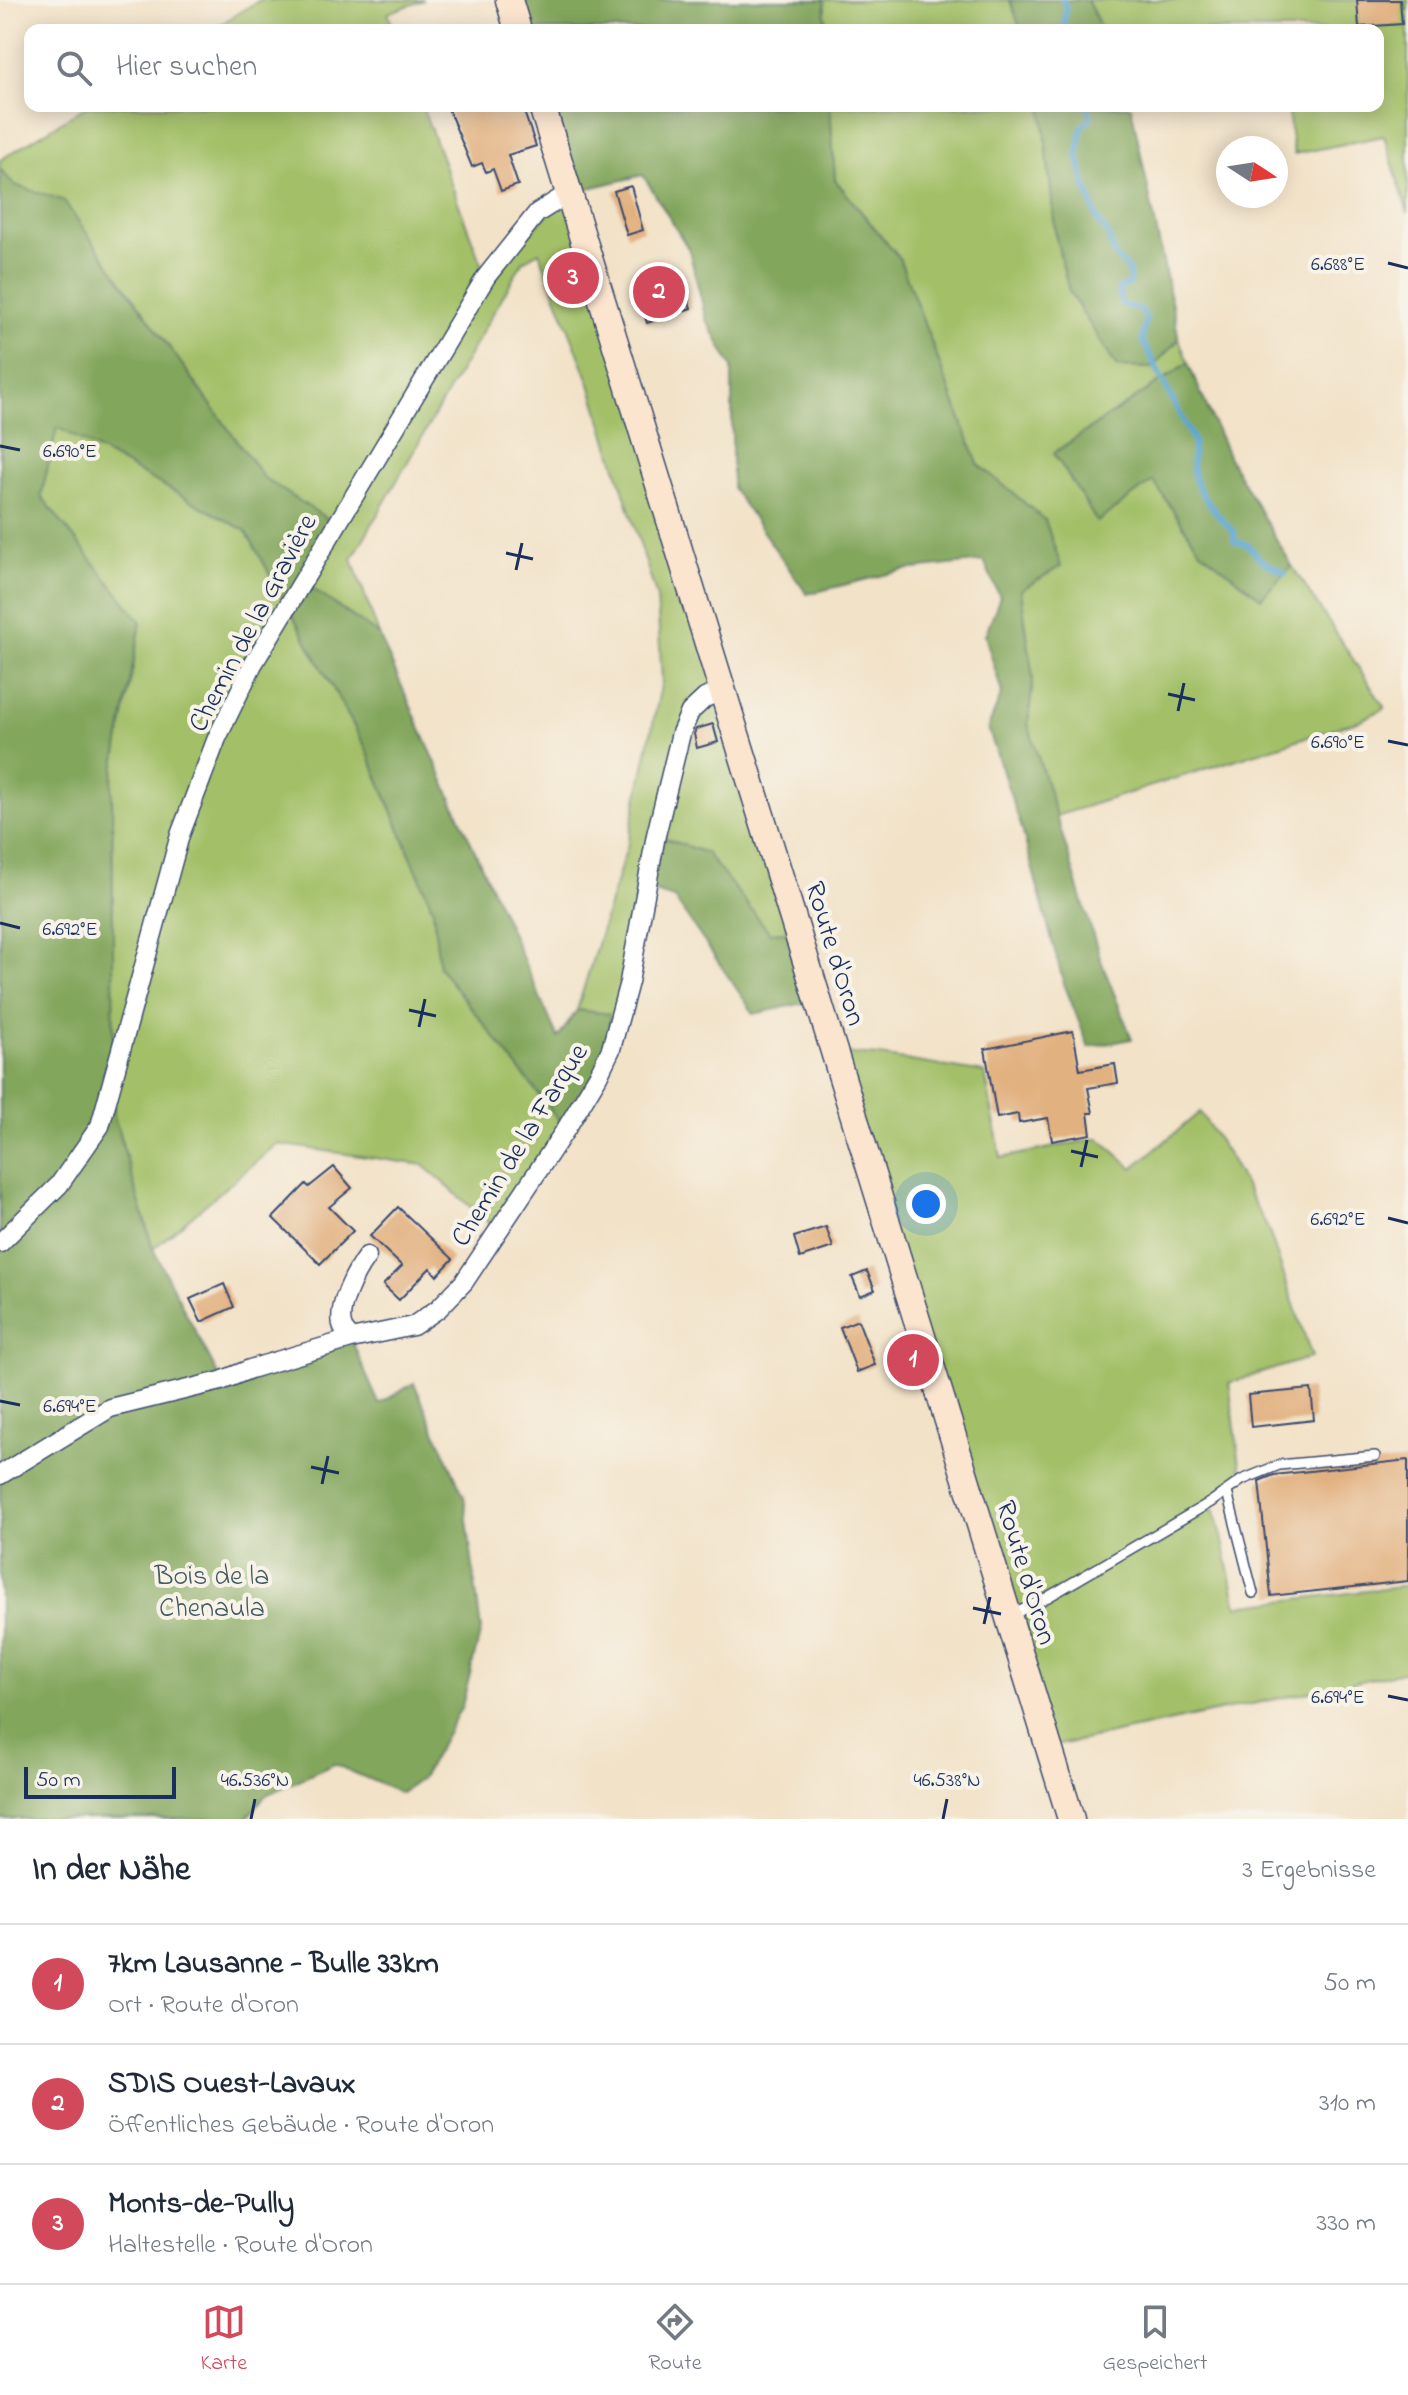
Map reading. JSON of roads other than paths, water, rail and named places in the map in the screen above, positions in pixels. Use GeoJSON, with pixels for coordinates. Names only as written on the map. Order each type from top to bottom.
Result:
{"type":"FeatureCollection","features":[{"type":"Feature","properties":{"kind":"main road"},"geometry":{"type":"LineString","coordinates":[[509,0],[516,24]]}},
{"type":"Feature","properties":{"kind":"main road","name":"Route d'Oron"},"geometry":{"type":"LineString","coordinates":[[544,112],[1071,1819]]}},
{"type":"Feature","properties":{"kind":"street","name":"Chemin de la Gravière"},"geometry":{"type":"LineString","coordinates":[[0,1243],[59,1185],[100,1126],[180,835],[217,738],[253,664],[486,277],[537,213],[569,193]]}},
{"type":"Feature","properties":{"kind":"street","name":"Chemin de la Farque"},"geometry":{"type":"LineString","coordinates":[[0,1475],[110,1408],[221,1381],[250,1369],[351,1339],[413,1326],[438,1309],[464,1282],[566,1129],[611,1049],[629,982],[656,835],[681,733],[690,712],[705,698],[722,690]]}},
{"type":"Feature","properties":{"kind":"street"},"geometry":{"type":"LineString","coordinates":[[351,1339],[343,1328],[342,1309],[355,1273],[367,1256]]}},
{"type":"Feature","properties":{"kind":"lane"},"geometry":{"type":"LineString","coordinates":[[1009,1616],[1048,1597],[1227,1492],[1242,1480],[1279,1465],[1375,1456]]}},
{"type":"Feature","properties":{"kind":"lane"},"geometry":{"type":"LineString","coordinates":[[1227,1492],[1253,1593]]}},
{"type":"Feature","properties":{"kind":"waterway"},"geometry":{"type":"LineString","coordinates":[[1063,0],[1066,9],[1064,24]]}},
{"type":"Feature","properties":{"kind":"waterway"},"geometry":{"type":"LineString","coordinates":[[1090,112],[1091,118],[1082,127],[1078,154],[1084,181],[1114,255],[1129,271],[1129,284],[1119,289],[1121,304],[1140,310],[1146,317],[1142,340],[1194,442],[1192,461],[1195,480],[1212,508],[1234,531],[1234,541],[1248,545],[1261,560],[1285,573]]}},
{"type":"Feature","properties":{"kind":"place","name":"Monts-de-Pully"},"geometry":{"type":"Point","coordinates":[573,278]}},
{"type":"Feature","properties":{"kind":"place","name":"SDIS Ouest-Lavaux"},"geometry":{"type":"Point","coordinates":[659,292]}},
{"type":"Feature","properties":{"kind":"place","name":"7km Lausanne - Bulle 33km"},"geometry":{"type":"Point","coordinates":[913,1360]}},
{"type":"Feature","properties":{"kind":"park label","name":"Bois de la Chenaula"},"geometry":{"type":"Point","coordinates":[212,1590]}}]}
